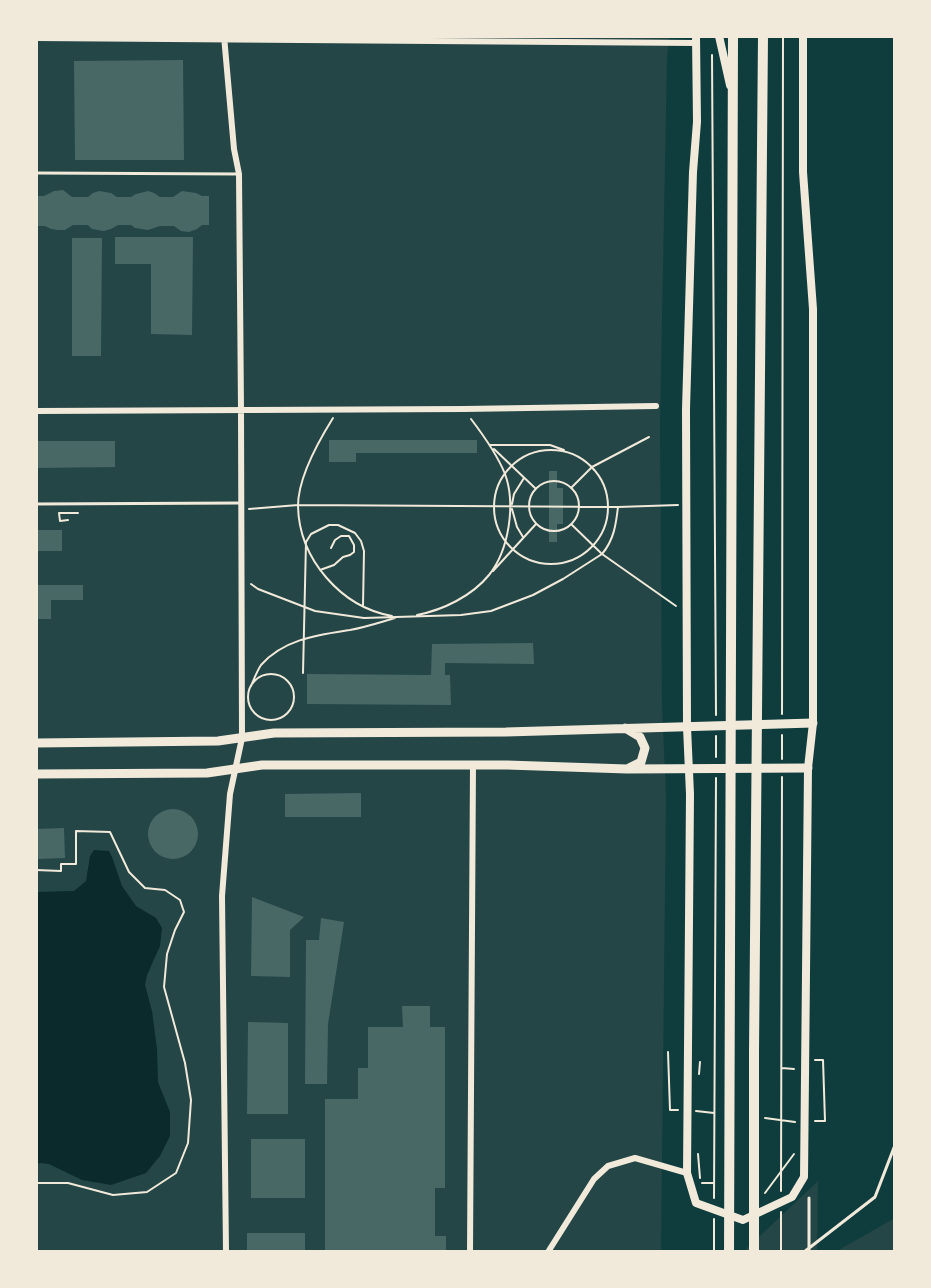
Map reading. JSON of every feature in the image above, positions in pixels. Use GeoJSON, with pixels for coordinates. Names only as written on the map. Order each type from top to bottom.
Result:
{"type":"FeatureCollection","features":[{"type":"Feature","properties":{"kind":"main road"},"geometry":{"type":"LineString","coordinates":[[729,1252],[733,36]]}},
{"type":"Feature","properties":{"kind":"main road"},"geometry":{"type":"LineString","coordinates":[[754,1252],[763,37]]}},
{"type":"Feature","properties":{"kind":"main road"},"geometry":{"type":"LineString","coordinates":[[36,743],[218,741],[274,733],[506,732],[813,723]]}},
{"type":"Feature","properties":{"kind":"main road"},"geometry":{"type":"LineString","coordinates":[[625,728],[640,737],[645,748],[640,762],[627,769]]}},
{"type":"Feature","properties":{"kind":"main road"},"geometry":{"type":"LineString","coordinates":[[36,774],[207,773],[262,765],[473,765],[627,769],[808,768]]}},
{"type":"Feature","properties":{"kind":"street"},"geometry":{"type":"LineString","coordinates":[[719,36],[732,95]]}},
{"type":"Feature","properties":{"kind":"street"},"geometry":{"type":"LineString","coordinates":[[36,38],[696,39],[697,122],[693,172],[686,409],[687,727],[690,794],[687,1173],[696,1203],[743,1220],[792,1197],[804,1177],[808,768],[813,723],[813,309],[803,172],[803,36]]}},
{"type":"Feature","properties":{"kind":"street"},"geometry":{"type":"LineString","coordinates":[[224,38],[234,149],[239,174],[242,738],[230,794],[222,897],[226,1252]]}},
{"type":"Feature","properties":{"kind":"street"},"geometry":{"type":"LineString","coordinates":[[36,411],[656,406]]}},
{"type":"Feature","properties":{"kind":"street"},"geometry":{"type":"LineString","coordinates":[[470,1252],[473,765]]}},
{"type":"Feature","properties":{"kind":"street"},"geometry":{"type":"LineString","coordinates":[[548,1252],[594,1179],[608,1166],[635,1158],[687,1173]]}},
{"type":"Feature","properties":{"kind":"lane"},"geometry":{"type":"LineString","coordinates":[[36,173],[239,174]]}},
{"type":"Feature","properties":{"kind":"lane"},"geometry":{"type":"LineString","coordinates":[[36,504],[241,506]]}},
{"type":"Feature","properties":{"kind":"lane"},"geometry":{"type":"LineString","coordinates":[[804,1252],[875,1197],[895,1145]]}},
{"type":"Feature","properties":{"kind":"lane"},"geometry":{"type":"LineString","coordinates":[[808,1252],[809,1198]]}},
{"type":"Feature","properties":{"kind":"path"},"geometry":{"type":"LineString","coordinates":[[782,712],[783,36]]}},
{"type":"Feature","properties":{"kind":"path"},"geometry":{"type":"LineString","coordinates":[[712,49],[716,714]]}},
{"type":"Feature","properties":{"kind":"path"},"geometry":{"type":"LineString","coordinates":[[464,409],[490,445],[505,473],[510,490],[513,518],[523,537]]}},
{"type":"Feature","properties":{"kind":"path"},"geometry":{"type":"LineString","coordinates":[[339,410],[325,431],[303,476],[298,505],[301,532],[321,570],[343,594],[363,606],[398,617]]}},
{"type":"Feature","properties":{"kind":"path"},"geometry":{"type":"LineString","coordinates":[[571,488],[592,467],[649,437]]}},
{"type":"Feature","properties":{"kind":"path"},"geometry":{"type":"LineString","coordinates":[[490,445],[550,445],[567,452],[584,459],[597,472],[605,488],[608,507],[605,527],[594,546],[580,557],[561,564],[541,564],[522,557],[505,540],[497,527],[494,506],[496,491],[511,466],[532,453],[549,449],[567,452]]}},
{"type":"Feature","properties":{"kind":"path"},"geometry":{"type":"LineString","coordinates":[[490,445],[536,488]]}},
{"type":"Feature","properties":{"kind":"path"},"geometry":{"type":"LineString","coordinates":[[489,575],[498,560],[505,540],[514,494],[524,478]]}},
{"type":"Feature","properties":{"kind":"path"},"geometry":{"type":"LineString","coordinates":[[559,481],[571,488],[578,498],[579,507],[571,524],[561,530],[553,531],[545,530],[536,524],[529,506],[536,488],[542,483],[559,481]]}},
{"type":"Feature","properties":{"kind":"path"},"geometry":{"type":"LineString","coordinates":[[241,506],[618,507],[687,504]]}},
{"type":"Feature","properties":{"kind":"path"},"geometry":{"type":"LineString","coordinates":[[241,577],[258,589],[305,608],[364,618],[461,615],[490,611],[533,595],[602,554],[608,548],[615,529],[618,507]]}},
{"type":"Feature","properties":{"kind":"path"},"geometry":{"type":"LineString","coordinates":[[68,520],[60,521],[60,513],[78,513]]}},
{"type":"Feature","properties":{"kind":"path"},"geometry":{"type":"LineString","coordinates":[[411,617],[445,606],[473,591],[536,524]]}},
{"type":"Feature","properties":{"kind":"path"},"geometry":{"type":"LineString","coordinates":[[571,524],[602,554],[686,613]]}},
{"type":"Feature","properties":{"kind":"path"},"geometry":{"type":"LineString","coordinates":[[303,673],[306,542],[311,534],[329,525],[338,525],[355,533],[364,551],[363,606]]}},
{"type":"Feature","properties":{"kind":"path"},"geometry":{"type":"LineString","coordinates":[[321,570],[334,565],[343,557],[354,552],[354,544],[349,536],[341,536],[334,540],[331,548]]}},
{"type":"Feature","properties":{"kind":"path"},"geometry":{"type":"LineString","coordinates":[[249,690],[258,678],[265,675],[272,674],[285,679],[293,691],[292,706],[282,718],[267,720],[259,717],[250,705],[249,690],[260,667],[273,653],[293,642],[398,617]]}},
{"type":"Feature","properties":{"kind":"path"},"geometry":{"type":"LineString","coordinates":[[782,736],[782,760]]}},
{"type":"Feature","properties":{"kind":"path"},"geometry":{"type":"LineString","coordinates":[[716,738],[716,761]]}},
{"type":"Feature","properties":{"kind":"path"},"geometry":{"type":"LineString","coordinates":[[781,1195],[782,772]]}},
{"type":"Feature","properties":{"kind":"path"},"geometry":{"type":"LineString","coordinates":[[714,1206],[716,773]]}},
{"type":"Feature","properties":{"kind":"path"},"geometry":{"type":"LineString","coordinates":[[36,870],[61,871],[61,864],[76,864],[76,831],[110,832],[129,872],[146,888],[165,890],[180,900],[184,912],[175,930],[168,954],[164,987],[185,1064],[191,1100],[188,1143],[176,1173],[147,1192],[113,1195],[68,1183],[36,1183]]}},
{"type":"Feature","properties":{"kind":"path"},"geometry":{"type":"LineString","coordinates":[[668,1052],[670,1110],[686,1110]]}},
{"type":"Feature","properties":{"kind":"path"},"geometry":{"type":"LineString","coordinates":[[806,1059],[823,1060],[825,1121],[807,1122]]}},
{"type":"Feature","properties":{"kind":"path"},"geometry":{"type":"LineString","coordinates":[[782,1068],[798,1069]]}},
{"type":"Feature","properties":{"kind":"path"},"geometry":{"type":"LineString","coordinates":[[695,1110],[718,1113]]}},
{"type":"Feature","properties":{"kind":"path"},"geometry":{"type":"LineString","coordinates":[[764,1118],[798,1122]]}},
{"type":"Feature","properties":{"kind":"path"},"geometry":{"type":"LineString","coordinates":[[760,1198],[793,1156],[796,1148]]}},
{"type":"Feature","properties":{"kind":"path"},"geometry":{"type":"LineString","coordinates":[[781,1206],[781,1252]]}},
{"type":"Feature","properties":{"kind":"path"},"geometry":{"type":"LineString","coordinates":[[714,1218],[714,1252]]}},
{"type":"Feature","properties":{"kind":"shaded area"},"geometry":{"type":"Polygon","coordinates":[[[36,36],[669,36],[660,423],[662,706],[666,796],[661,1252],[36,1252],[36,36]]]}},
{"type":"Feature","properties":{"kind":"shaded area"},"geometry":{"type":"Polygon","coordinates":[[[94,850],[109,851],[122,886],[136,906],[156,918],[162,928],[160,946],[145,985],[152,1011],[158,1082],[170,1112],[170,1136],[160,1156],[146,1173],[111,1185],[82,1180],[49,1164],[36,1165],[36,892],[74,891],[86,881],[90,856],[94,850]]]}},
{"type":"Feature","properties":{"kind":"shaded area"},"geometry":{"type":"Polygon","coordinates":[[[818,1181],[817,1252],[743,1252],[818,1181]]]}},
{"type":"Feature","properties":{"kind":"shaded area"},"geometry":{"type":"Polygon","coordinates":[[[895,1218],[895,1252],[835,1252],[895,1218]]]}},
{"type":"Feature","properties":{"kind":"building"},"geometry":{"type":"Polygon","coordinates":[[[183,60],[184,160],[75,160],[74,61],[183,60]]]}},
{"type":"Feature","properties":{"kind":"building"},"geometry":{"type":"Polygon","coordinates":[[[63,190],[72,197],[88,197],[99,191],[111,193],[117,197],[131,197],[148,191],[160,197],[173,197],[182,191],[209,196],[209,225],[202,225],[189,232],[181,231],[174,226],[160,226],[148,230],[131,225],[118,225],[104,231],[92,229],[88,225],[73,225],[65,230],[36,226],[36,196],[63,190]]]}},
{"type":"Feature","properties":{"kind":"building"},"geometry":{"type":"Polygon","coordinates":[[[115,237],[193,237],[192,335],[151,334],[151,264],[115,264],[115,237]]]}},
{"type":"Feature","properties":{"kind":"building"},"geometry":{"type":"Polygon","coordinates":[[[72,238],[102,238],[101,356],[72,356],[72,238]]]}},
{"type":"Feature","properties":{"kind":"building"},"geometry":{"type":"Polygon","coordinates":[[[329,440],[477,440],[477,453],[356,453],[356,462],[329,462],[329,440]]]}},
{"type":"Feature","properties":{"kind":"building"},"geometry":{"type":"Polygon","coordinates":[[[36,441],[115,441],[115,467],[36,468],[36,441]]]}},
{"type":"Feature","properties":{"kind":"building"},"geometry":{"type":"Polygon","coordinates":[[[549,471],[557,471],[557,488],[563,488],[563,524],[557,524],[557,542],[549,542],[549,471]]]}},
{"type":"Feature","properties":{"kind":"building"},"geometry":{"type":"Polygon","coordinates":[[[36,530],[62,530],[62,551],[36,551],[36,530]]]}},
{"type":"Feature","properties":{"kind":"building"},"geometry":{"type":"Polygon","coordinates":[[[36,585],[83,585],[83,600],[51,600],[51,619],[36,619],[36,585]]]}},
{"type":"Feature","properties":{"kind":"building"},"geometry":{"type":"Polygon","coordinates":[[[533,643],[534,664],[445,663],[445,675],[450,675],[451,705],[307,704],[307,674],[431,675],[432,644],[533,643]]]}},
{"type":"Feature","properties":{"kind":"building"},"geometry":{"type":"Polygon","coordinates":[[[361,793],[361,817],[285,817],[285,794],[361,793]]]}},
{"type":"Feature","properties":{"kind":"building"},"geometry":{"type":"Polygon","coordinates":[[[173,809],[187,813],[194,820],[198,834],[194,848],[187,855],[173,859],[159,855],[152,848],[148,834],[152,820],[159,813],[173,809]]]}},
{"type":"Feature","properties":{"kind":"building"},"geometry":{"type":"Polygon","coordinates":[[[64,828],[65,858],[36,859],[36,829],[64,828]]]}},
{"type":"Feature","properties":{"kind":"building"},"geometry":{"type":"Polygon","coordinates":[[[252,897],[304,917],[290,930],[290,977],[251,976],[252,897]]]}},
{"type":"Feature","properties":{"kind":"building"},"geometry":{"type":"Polygon","coordinates":[[[321,918],[344,922],[328,1024],[327,1084],[305,1084],[306,940],[319,940],[321,918]]]}},
{"type":"Feature","properties":{"kind":"building"},"geometry":{"type":"Polygon","coordinates":[[[402,1006],[430,1006],[430,1027],[445,1027],[445,1188],[435,1188],[435,1236],[446,1236],[446,1252],[325,1252],[325,1099],[358,1099],[358,1068],[368,1068],[368,1027],[403,1027],[402,1006]]]}},
{"type":"Feature","properties":{"kind":"building"},"geometry":{"type":"Polygon","coordinates":[[[248,1022],[288,1023],[288,1114],[247,1114],[248,1022]]]}},
{"type":"Feature","properties":{"kind":"building"},"geometry":{"type":"Polygon","coordinates":[[[251,1139],[305,1139],[305,1198],[251,1198],[251,1139]]]}},
{"type":"Feature","properties":{"kind":"building"},"geometry":{"type":"Polygon","coordinates":[[[247,1233],[305,1233],[305,1252],[247,1252],[247,1233]]]}}]}
